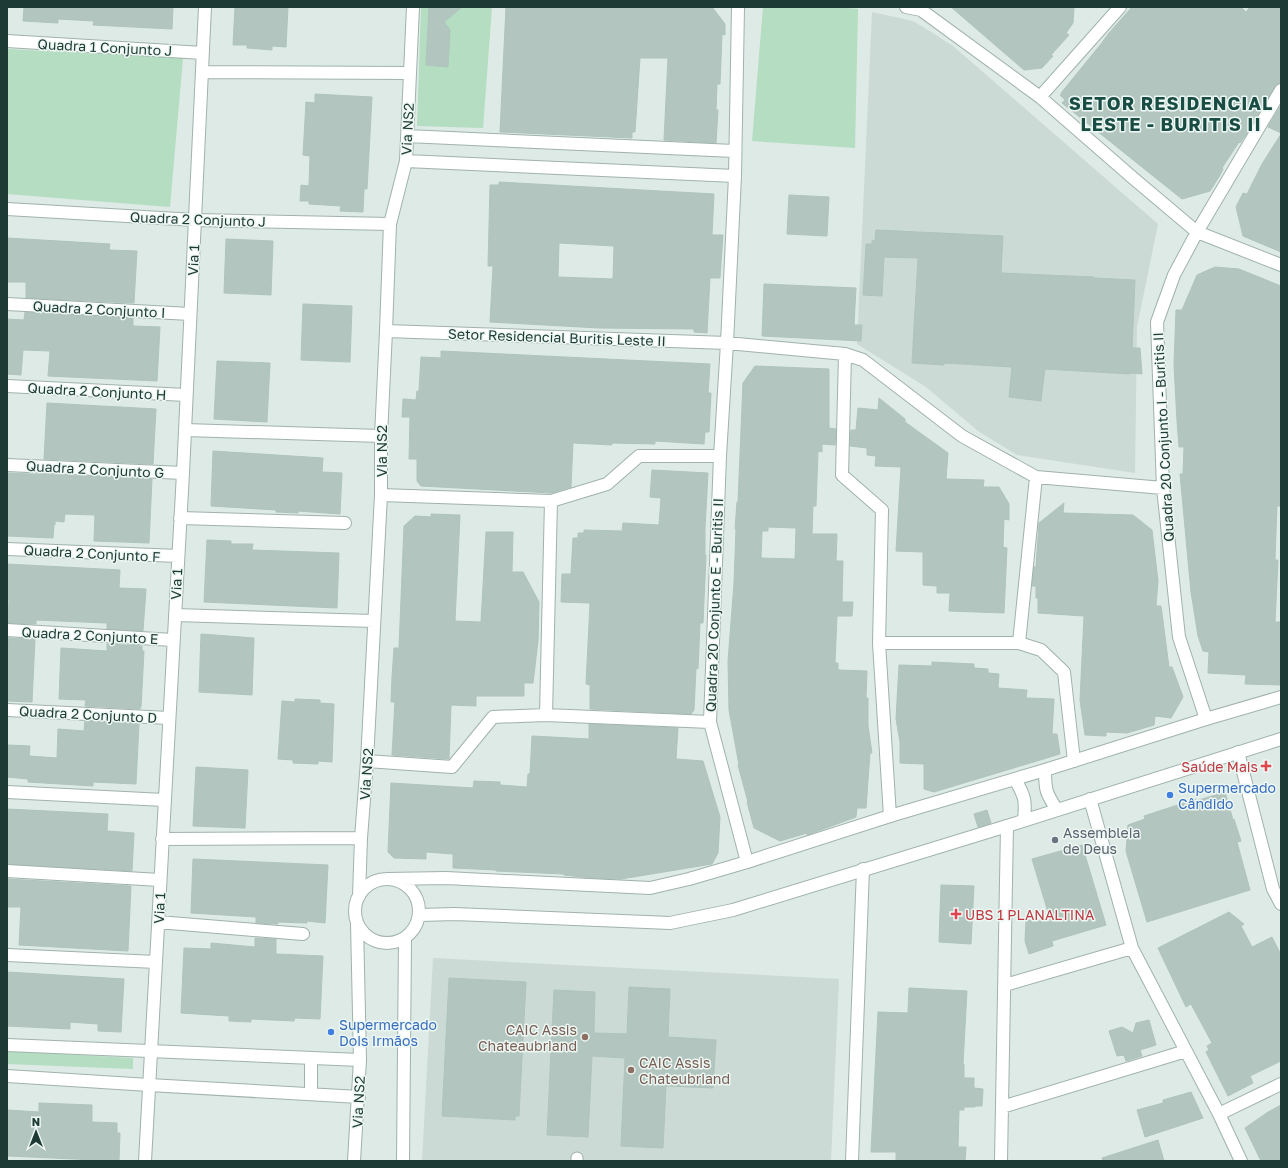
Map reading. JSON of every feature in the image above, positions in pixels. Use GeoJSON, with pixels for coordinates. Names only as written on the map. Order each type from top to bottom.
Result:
{"type":"FeatureCollection","features":[{"type":"Feature","properties":{"kind":"street","name":"Via 1"},"geometry":{"type":"LineString","coordinates":[[145,1161],[183,473],[205,7]]}},
{"type":"Feature","properties":{"kind":"street","name":"Via NS2"},"geometry":{"type":"LineString","coordinates":[[359,896],[381,495],[381,436],[390,224],[406,161],[413,7]]}},
{"type":"Feature","properties":{"kind":"street"},"geometry":{"type":"LineString","coordinates":[[727,343],[734,176],[738,7]]}},
{"type":"Feature","properties":{"kind":"street"},"geometry":{"type":"LineString","coordinates":[[906,7],[921,10],[1040,97],[1197,232],[1281,265]]}},
{"type":"Feature","properties":{"kind":"street"},"geometry":{"type":"LineString","coordinates":[[1040,97],[1118,8]]}},
{"type":"Feature","properties":{"kind":"street","name":"Quadra 1 Conjunto J"},"geometry":{"type":"LineString","coordinates":[[7,41],[203,53]]}},
{"type":"Feature","properties":{"kind":"street"},"geometry":{"type":"LineString","coordinates":[[202,72],[410,73]]}},
{"type":"Feature","properties":{"kind":"street","name":"Quadra 20 Conjunto I - Buritis II"},"geometry":{"type":"LineString","coordinates":[[1206,719],[1179,637],[1163,488],[1157,322],[1174,275],[1197,232],[1281,90]]}},
{"type":"Feature","properties":{"kind":"street"},"geometry":{"type":"LineString","coordinates":[[407,136],[734,151]]}},
{"type":"Feature","properties":{"kind":"street"},"geometry":{"type":"LineString","coordinates":[[406,161],[734,176]]}},
{"type":"Feature","properties":{"kind":"street","name":"Quadra 2 Conjunto J"},"geometry":{"type":"LineString","coordinates":[[7,209],[195,220],[390,224]]}},
{"type":"Feature","properties":{"kind":"street","name":"Quadra 2 Conjunto I"},"geometry":{"type":"LineString","coordinates":[[7,304],[190,314]]}},
{"type":"Feature","properties":{"kind":"street","name":"Setor Residencial Buritis Leste II"},"geometry":{"type":"LineString","coordinates":[[386,331],[727,343],[844,354],[863,360],[962,436],[1036,477],[1163,488]]}},
{"type":"Feature","properties":{"kind":"street","name":"Quadra 20 Conjunto E - Buritis II"},"geometry":{"type":"LineString","coordinates":[[727,343],[720,456],[710,722],[747,862]]}},
{"type":"Feature","properties":{"kind":"street"},"geometry":{"type":"LineString","coordinates":[[844,354],[842,475],[882,510],[879,643],[890,816]]}},
{"type":"Feature","properties":{"kind":"street","name":"Quadra 2 Conjunto H"},"geometry":{"type":"LineString","coordinates":[[7,386],[186,395]]}},
{"type":"Feature","properties":{"kind":"street"},"geometry":{"type":"LineString","coordinates":[[185,430],[381,436]]}},
{"type":"Feature","properties":{"kind":"street"},"geometry":{"type":"LineString","coordinates":[[381,495],[551,501],[606,484],[639,456],[720,456]]}},
{"type":"Feature","properties":{"kind":"street","name":"Quadra 2 Conjunto G"},"geometry":{"type":"LineString","coordinates":[[7,465],[183,473]]}},
{"type":"Feature","properties":{"kind":"street"},"geometry":{"type":"LineString","coordinates":[[1018,643],[1036,477]]}},
{"type":"Feature","properties":{"kind":"street"},"geometry":{"type":"LineString","coordinates":[[546,715],[551,501]]}},
{"type":"Feature","properties":{"kind":"street"},"geometry":{"type":"LineString","coordinates":[[180,518],[345,524]]}},
{"type":"Feature","properties":{"kind":"street","name":"Quadra 2 Conjunto F"},"geometry":{"type":"LineString","coordinates":[[7,549],[178,556]]}},
{"type":"Feature","properties":{"kind":"street"},"geometry":{"type":"LineString","coordinates":[[175,615],[374,621]]}},
{"type":"Feature","properties":{"kind":"street","name":"Quadra 2 Conjunto E"},"geometry":{"type":"LineString","coordinates":[[7,630],[173,640]]}},
{"type":"Feature","properties":{"kind":"street"},"geometry":{"type":"LineString","coordinates":[[879,643],[1018,643],[1041,650],[1064,672],[1074,761]]}},
{"type":"Feature","properties":{"kind":"street"},"geometry":{"type":"LineString","coordinates":[[387,879],[401,882],[412,890],[419,902],[420,915],[415,929],[405,939],[394,944],[382,944],[372,940],[363,933],[357,923],[355,914],[359,896],[366,887],[376,881],[387,879],[446,878],[650,888],[689,879],[747,862],[890,816],[1281,697]]}},
{"type":"Feature","properties":{"kind":"street","name":"Quadra 2 Conjunto D"},"geometry":{"type":"LineString","coordinates":[[7,710],[169,718]]}},
{"type":"Feature","properties":{"kind":"street"},"geometry":{"type":"LineString","coordinates":[[367,761],[452,767],[493,716],[546,715],[710,722]]}},
{"type":"Feature","properties":{"kind":"street"},"geometry":{"type":"LineString","coordinates":[[420,915],[456,914],[670,923],[733,910],[862,869],[1007,826],[1281,739]]}},
{"type":"Feature","properties":{"kind":"street"},"geometry":{"type":"LineString","coordinates":[[1238,752],[1281,904]]}},
{"type":"Feature","properties":{"kind":"street"},"geometry":{"type":"LineString","coordinates":[[1045,770],[1047,795],[1057,810]]}},
{"type":"Feature","properties":{"kind":"street"},"geometry":{"type":"LineString","coordinates":[[1015,779],[1026,802],[1024,820]]}},
{"type":"Feature","properties":{"kind":"street"},"geometry":{"type":"LineString","coordinates":[[7,792],[164,800]]}},
{"type":"Feature","properties":{"kind":"street"},"geometry":{"type":"LineString","coordinates":[[1090,799],[1132,948],[1219,1114],[1241,1161]]}},
{"type":"Feature","properties":{"kind":"street"},"geometry":{"type":"LineString","coordinates":[[1001,1161],[1007,826]]}},
{"type":"Feature","properties":{"kind":"street"},"geometry":{"type":"LineString","coordinates":[[162,839],[361,838]]}},
{"type":"Feature","properties":{"kind":"street"},"geometry":{"type":"LineString","coordinates":[[852,1161],[862,869]]}},
{"type":"Feature","properties":{"kind":"street"},"geometry":{"type":"LineString","coordinates":[[7,871],[160,880]]}},
{"type":"Feature","properties":{"kind":"street"},"geometry":{"type":"LineString","coordinates":[[158,922],[303,934]]}},
{"type":"Feature","properties":{"kind":"street","name":"Via NS2"},"geometry":{"type":"LineString","coordinates":[[354,1161],[360,1060],[357,923]]}},
{"type":"Feature","properties":{"kind":"street"},"geometry":{"type":"LineString","coordinates":[[403,1161],[405,939]]}},
{"type":"Feature","properties":{"kind":"street"},"geometry":{"type":"LineString","coordinates":[[1005,985],[1132,948]]}},
{"type":"Feature","properties":{"kind":"street"},"geometry":{"type":"LineString","coordinates":[[7,955],[156,962]]}},
{"type":"Feature","properties":{"kind":"street"},"geometry":{"type":"LineString","coordinates":[[7,1045],[360,1060]]}},
{"type":"Feature","properties":{"kind":"street"},"geometry":{"type":"LineString","coordinates":[[1002,1107],[1186,1051]]}},
{"type":"Feature","properties":{"kind":"street"},"geometry":{"type":"LineString","coordinates":[[311,1058],[311,1094]]}},
{"type":"Feature","properties":{"kind":"street"},"geometry":{"type":"LineString","coordinates":[[7,1076],[359,1097]]}},
{"type":"Feature","properties":{"kind":"street"},"geometry":{"type":"LineString","coordinates":[[1219,1114],[1281,1084]]}},
{"type":"Feature","properties":{"kind":"shaded area"},"geometry":{"type":"Polygon","coordinates":[[[872,12],[913,21],[953,46],[1158,224],[1137,327],[1135,473],[1017,455],[978,431],[926,387],[857,344],[872,12]]]}},
{"type":"Feature","properties":{"kind":"shaded area","name":"CAIC Assis Chateubriand"},"geometry":{"type":"Polygon","coordinates":[[[433,958],[839,979],[831,1161],[422,1161],[433,958]]]}},
{"type":"Feature","properties":{"kind":"green space"},"geometry":{"type":"Polygon","coordinates":[[[421,7],[492,7],[483,128],[417,126],[421,7]]]}},
{"type":"Feature","properties":{"kind":"green space"},"geometry":{"type":"Polygon","coordinates":[[[763,7],[834,7],[858,9],[855,148],[752,141],[763,7]]]}},
{"type":"Feature","properties":{"kind":"green space"},"geometry":{"type":"Polygon","coordinates":[[[7,49],[183,58],[170,207],[7,194],[7,49]]]}},
{"type":"Feature","properties":{"kind":"green space"},"geometry":{"type":"Polygon","coordinates":[[[7,1051],[133,1058],[133,1069],[7,1064],[7,1051]]]}},
{"type":"Feature","properties":{"kind":"building"},"geometry":{"type":"Polygon","coordinates":[[[24,7],[173,7],[172,29],[93,25],[94,21],[58,19],[58,23],[23,21],[24,7]]]}},
{"type":"Feature","properties":{"kind":"building"},"geometry":{"type":"Polygon","coordinates":[[[235,7],[288,7],[286,47],[272,46],[272,50],[247,48],[247,45],[233,45],[235,7]]]}},
{"type":"Feature","properties":{"kind":"building"},"geometry":{"type":"Polygon","coordinates":[[[429,7],[462,7],[444,22],[450,30],[448,67],[426,65],[429,7]]]}},
{"type":"Feature","properties":{"kind":"building"},"geometry":{"type":"Polygon","coordinates":[[[506,7],[712,7],[725,24],[725,35],[722,34],[720,84],[717,84],[716,110],[718,110],[716,143],[664,140],[668,58],[640,58],[635,132],[632,132],[632,138],[500,132],[506,7]]]}},
{"type":"Feature","properties":{"kind":"building"},"geometry":{"type":"Polygon","coordinates":[[[951,7],[1074,7],[1073,23],[1066,33],[1069,35],[1051,55],[1053,56],[1042,68],[1024,70],[951,7]]]}},
{"type":"Feature","properties":{"kind":"building"},"geometry":{"type":"Polygon","coordinates":[[[1132,7],[1241,7],[1246,12],[1250,7],[1281,7],[1281,83],[1275,86],[1245,136],[1240,143],[1239,142],[1222,168],[1223,169],[1220,175],[1210,191],[1182,199],[1062,103],[1065,100],[1060,95],[1061,93],[1132,7]]]}},
{"type":"Feature","properties":{"kind":"building"},"geometry":{"type":"Polygon","coordinates":[[[315,94],[372,97],[367,189],[364,189],[363,212],[340,211],[341,206],[309,204],[309,201],[300,201],[301,185],[309,186],[310,156],[303,155],[306,102],[315,103],[315,94]]]}},
{"type":"Feature","properties":{"kind":"building"},"geometry":{"type":"Polygon","coordinates":[[[1281,105],[1281,133],[1268,127],[1281,105]]]}},
{"type":"Feature","properties":{"kind":"building"},"geometry":{"type":"Polygon","coordinates":[[[1281,134],[1281,252],[1243,236],[1236,207],[1243,193],[1247,194],[1262,164],[1281,134]]]}},
{"type":"Feature","properties":{"kind":"building"},"geometry":{"type":"Polygon","coordinates":[[[499,182],[714,194],[712,235],[723,235],[720,278],[710,278],[707,333],[694,332],[694,329],[599,328],[490,322],[493,266],[488,266],[490,185],[499,185],[499,182]],[[559,243],[558,277],[613,279],[614,246],[559,243]]]}},
{"type":"Feature","properties":{"kind":"building"},"geometry":{"type":"Polygon","coordinates":[[[789,195],[829,197],[827,236],[787,234],[789,195]]]}},
{"type":"Feature","properties":{"kind":"building"},"geometry":{"type":"Polygon","coordinates":[[[876,230],[1003,236],[1001,273],[1135,280],[1132,348],[1140,348],[1142,374],[1045,369],[1041,401],[1009,397],[1012,367],[944,363],[944,365],[912,363],[918,258],[884,257],[882,296],[863,295],[866,244],[872,244],[872,240],[875,241],[876,230]]]}},
{"type":"Feature","properties":{"kind":"building"},"geometry":{"type":"Polygon","coordinates":[[[7,238],[110,244],[109,250],[137,251],[134,303],[26,298],[26,282],[7,282],[7,238]]]}},
{"type":"Feature","properties":{"kind":"building"},"geometry":{"type":"Polygon","coordinates":[[[226,239],[273,241],[271,295],[224,293],[226,239]]]}},
{"type":"Feature","properties":{"kind":"building"},"geometry":{"type":"Polygon","coordinates":[[[1215,267],[1239,269],[1281,286],[1281,494],[1280,506],[1277,506],[1275,560],[1278,560],[1275,622],[1281,622],[1281,685],[1245,684],[1246,675],[1208,673],[1209,652],[1203,651],[1198,636],[1191,592],[1180,474],[1183,474],[1184,447],[1179,447],[1174,365],[1176,310],[1182,310],[1197,275],[1215,267]]]}},
{"type":"Feature","properties":{"kind":"building"},"geometry":{"type":"Polygon","coordinates":[[[764,284],[856,288],[854,325],[862,325],[861,341],[762,336],[764,284]]]}},
{"type":"Feature","properties":{"kind":"building"},"geometry":{"type":"Polygon","coordinates":[[[303,304],[352,306],[350,362],[301,360],[303,304]]]}},
{"type":"Feature","properties":{"kind":"building"},"geometry":{"type":"Polygon","coordinates":[[[25,312],[133,318],[133,326],[160,327],[157,381],[48,376],[50,351],[23,350],[21,375],[7,374],[7,319],[24,320],[25,312]]]}},
{"type":"Feature","properties":{"kind":"building"},"geometry":{"type":"Polygon","coordinates":[[[441,351],[710,364],[708,393],[711,393],[709,432],[705,432],[704,444],[655,441],[655,444],[612,443],[612,445],[573,443],[571,487],[551,493],[421,486],[417,481],[417,459],[409,459],[410,417],[402,417],[403,399],[416,400],[417,391],[419,391],[421,357],[441,358],[441,351]]]}},
{"type":"Feature","properties":{"kind":"building"},"geometry":{"type":"Polygon","coordinates":[[[217,361],[270,363],[267,422],[214,419],[217,361]]]}},
{"type":"Feature","properties":{"kind":"building"},"geometry":{"type":"Polygon","coordinates":[[[755,366],[829,369],[829,428],[836,429],[835,445],[822,444],[822,452],[818,451],[816,506],[813,506],[812,534],[837,534],[836,561],[843,561],[842,602],[853,602],[852,616],[837,616],[835,663],[838,663],[838,670],[867,671],[866,698],[868,698],[868,726],[872,753],[870,753],[866,808],[857,808],[856,817],[807,835],[807,833],[780,841],[754,828],[738,765],[729,710],[728,661],[734,583],[735,529],[738,502],[743,383],[755,366]],[[768,527],[768,531],[762,531],[761,558],[795,559],[796,528],[768,527]]]}},
{"type":"Feature","properties":{"kind":"building"},"geometry":{"type":"Polygon","coordinates":[[[879,398],[905,419],[905,422],[948,453],[946,479],[984,480],[983,487],[999,487],[1009,504],[1009,520],[1004,519],[1003,547],[1007,548],[1004,613],[949,611],[950,593],[937,593],[937,586],[923,585],[923,552],[896,551],[901,467],[875,466],[876,456],[867,455],[867,448],[850,446],[851,430],[856,430],[858,408],[878,410],[879,398]]]}},
{"type":"Feature","properties":{"kind":"building"},"geometry":{"type":"Polygon","coordinates":[[[47,403],[156,409],[153,464],[44,459],[47,403]]]}},
{"type":"Feature","properties":{"kind":"building"},"geometry":{"type":"Polygon","coordinates":[[[213,451],[323,458],[322,472],[342,473],[340,514],[298,511],[298,513],[276,512],[276,510],[211,506],[213,451]]]}},
{"type":"Feature","properties":{"kind":"building"},"geometry":{"type":"Polygon","coordinates":[[[652,470],[708,473],[703,623],[700,623],[694,710],[691,714],[590,709],[590,685],[586,684],[590,603],[561,602],[562,574],[571,574],[573,538],[578,538],[578,533],[584,533],[584,530],[622,531],[623,523],[659,525],[661,498],[650,497],[652,470]]]}},
{"type":"Feature","properties":{"kind":"building"},"geometry":{"type":"Polygon","coordinates":[[[7,473],[152,479],[149,543],[94,541],[95,515],[65,514],[64,522],[55,521],[53,538],[7,536],[7,473]]]}},
{"type":"Feature","properties":{"kind":"building"},"geometry":{"type":"Polygon","coordinates":[[[1064,503],[1063,513],[1133,515],[1152,530],[1158,581],[1156,606],[1161,606],[1169,667],[1172,667],[1183,697],[1171,718],[1155,716],[1154,725],[1127,733],[1106,732],[1106,736],[1085,735],[1080,700],[1084,616],[1038,613],[1036,586],[1032,586],[1034,567],[1036,567],[1039,523],[1064,503]]]}},
{"type":"Feature","properties":{"kind":"building"},"geometry":{"type":"Polygon","coordinates":[[[431,514],[460,515],[455,621],[481,622],[486,532],[513,532],[512,572],[523,572],[539,602],[538,641],[533,683],[524,683],[524,696],[476,696],[476,706],[451,705],[449,759],[392,755],[395,702],[391,702],[392,677],[394,648],[399,648],[404,526],[415,516],[431,517],[431,514]]]}},
{"type":"Feature","properties":{"kind":"building"},"geometry":{"type":"Polygon","coordinates":[[[207,540],[231,541],[231,544],[253,544],[252,550],[339,553],[337,608],[204,602],[207,540]]]}},
{"type":"Feature","properties":{"kind":"building"},"geometry":{"type":"Polygon","coordinates":[[[7,564],[120,570],[119,588],[146,589],[143,631],[107,629],[107,623],[36,620],[36,624],[8,623],[9,600],[7,600],[7,564]]]}},
{"type":"Feature","properties":{"kind":"building"},"geometry":{"type":"Polygon","coordinates":[[[201,634],[254,638],[252,695],[199,692],[201,634]]]}},
{"type":"Feature","properties":{"kind":"building"},"geometry":{"type":"Polygon","coordinates":[[[8,638],[35,639],[32,702],[7,701],[8,638]]]}},
{"type":"Feature","properties":{"kind":"building"},"geometry":{"type":"Polygon","coordinates":[[[107,644],[142,646],[142,651],[144,651],[140,709],[85,706],[86,700],[59,699],[61,648],[107,651],[107,644]]]}},
{"type":"Feature","properties":{"kind":"building"},"geometry":{"type":"Polygon","coordinates":[[[932,662],[974,664],[974,668],[988,669],[988,673],[999,674],[998,688],[1027,690],[1026,698],[1054,699],[1052,734],[1057,734],[1060,754],[934,792],[924,789],[924,764],[900,763],[900,742],[896,719],[899,665],[932,666],[932,662]]]}},
{"type":"Feature","properties":{"kind":"building"},"geometry":{"type":"Polygon","coordinates":[[[295,699],[320,700],[320,703],[334,704],[332,762],[318,761],[318,764],[293,763],[293,760],[278,759],[282,701],[295,702],[295,699]]]}},
{"type":"Feature","properties":{"kind":"building"},"geometry":{"type":"Polygon","coordinates":[[[85,721],[139,724],[136,784],[93,782],[93,786],[28,782],[28,779],[7,777],[7,745],[30,746],[29,756],[57,758],[58,729],[84,731],[85,721]]]}},
{"type":"Feature","properties":{"kind":"building"},"geometry":{"type":"Polygon","coordinates":[[[589,724],[678,728],[676,759],[703,761],[720,817],[718,853],[712,864],[621,879],[591,878],[564,874],[453,868],[453,854],[426,852],[426,859],[394,858],[388,852],[391,783],[473,788],[474,781],[500,782],[500,785],[527,787],[528,774],[530,774],[532,736],[589,739],[589,724]]]}},
{"type":"Feature","properties":{"kind":"building"},"geometry":{"type":"Polygon","coordinates":[[[196,767],[248,770],[245,828],[193,826],[196,767]]]}},
{"type":"Feature","properties":{"kind":"building"},"geometry":{"type":"Polygon","coordinates":[[[1225,792],[1241,841],[1237,842],[1250,890],[1147,922],[1126,851],[1128,825],[1145,819],[1144,816],[1196,799],[1196,801],[1225,792]]]}},
{"type":"Feature","properties":{"kind":"building"},"geometry":{"type":"Polygon","coordinates":[[[7,809],[108,814],[107,831],[134,833],[132,871],[7,864],[7,809]]]}},
{"type":"Feature","properties":{"kind":"building"},"geometry":{"type":"Polygon","coordinates":[[[987,810],[991,823],[978,827],[974,814],[987,810]]]}},
{"type":"Feature","properties":{"kind":"building"},"geometry":{"type":"Polygon","coordinates":[[[1082,845],[1106,925],[1052,941],[1053,946],[1029,954],[1025,941],[1026,920],[1051,922],[1032,859],[1082,845]]]}},
{"type":"Feature","properties":{"kind":"building"},"geometry":{"type":"Polygon","coordinates":[[[193,859],[328,865],[325,923],[307,921],[307,923],[256,923],[256,917],[191,913],[193,859]]]}},
{"type":"Feature","properties":{"kind":"building"},"geometry":{"type":"Polygon","coordinates":[[[7,879],[131,886],[128,951],[19,945],[21,907],[7,907],[7,879]]]}},
{"type":"Feature","properties":{"kind":"building","name":"UBS 1 PLANALTINA"},"geometry":{"type":"Polygon","coordinates":[[[941,885],[974,886],[971,944],[939,942],[941,885]]]}},
{"type":"Feature","properties":{"kind":"building"},"geometry":{"type":"Polygon","coordinates":[[[1229,912],[1244,924],[1241,926],[1252,947],[1272,937],[1281,955],[1281,1061],[1250,1076],[1253,1083],[1228,1096],[1206,1052],[1209,1050],[1207,1046],[1212,1043],[1191,1004],[1186,1007],[1158,948],[1229,912]]]}},
{"type":"Feature","properties":{"kind":"building"},"geometry":{"type":"Polygon","coordinates":[[[255,938],[276,939],[276,954],[323,956],[320,1019],[295,1018],[294,1021],[251,1019],[251,1022],[229,1021],[229,1016],[181,1013],[184,948],[211,949],[211,943],[255,947],[255,938]]]}},
{"type":"Feature","properties":{"kind":"building"},"geometry":{"type":"Polygon","coordinates":[[[7,972],[124,979],[121,1032],[98,1031],[98,1024],[70,1022],[70,1029],[7,1026],[7,972]]]}},
{"type":"Feature","properties":{"kind":"building"},"geometry":{"type":"Polygon","coordinates":[[[449,978],[526,982],[519,1116],[515,1116],[515,1120],[442,1116],[449,978]]]}},
{"type":"Feature","properties":{"kind":"building"},"geometry":{"type":"Polygon","coordinates":[[[629,987],[670,989],[668,1037],[716,1040],[713,1088],[666,1086],[663,1148],[621,1146],[625,1058],[592,1056],[588,1137],[547,1135],[554,990],[595,992],[594,1033],[627,1034],[629,987]]]}},
{"type":"Feature","properties":{"kind":"building"},"geometry":{"type":"Polygon","coordinates":[[[909,988],[967,991],[963,1064],[964,1078],[974,1078],[974,1088],[983,1089],[982,1106],[964,1107],[964,1110],[959,1110],[958,1147],[966,1147],[965,1161],[896,1161],[896,1152],[871,1152],[878,1012],[908,1013],[909,988]]]}},
{"type":"Feature","properties":{"kind":"building"},"geometry":{"type":"Polygon","coordinates":[[[1149,1020],[1156,1045],[1140,1050],[1142,1056],[1126,1061],[1124,1055],[1117,1056],[1109,1031],[1122,1027],[1133,1033],[1136,1023],[1149,1020]]]}},
{"type":"Feature","properties":{"kind":"building"},"geometry":{"type":"Polygon","coordinates":[[[1191,1092],[1203,1118],[1145,1137],[1137,1110],[1163,1103],[1163,1100],[1191,1092]]]}},
{"type":"Feature","properties":{"kind":"building"},"geometry":{"type":"Polygon","coordinates":[[[39,1103],[92,1105],[92,1122],[117,1123],[117,1133],[120,1133],[119,1161],[8,1156],[7,1110],[39,1112],[39,1103]]]}},
{"type":"Feature","properties":{"kind":"building"},"geometry":{"type":"Polygon","coordinates":[[[1281,1105],[1281,1161],[1261,1161],[1245,1128],[1281,1105]]]}},
{"type":"Feature","properties":{"kind":"building"},"geometry":{"type":"Polygon","coordinates":[[[1158,1140],[1164,1161],[1103,1161],[1102,1158],[1158,1140]]]}},
{"type":"Feature","properties":{"kind":"place","name":"Saúde Mais"},"geometry":{"type":"Point","coordinates":[1266,766]}},
{"type":"Feature","properties":{"kind":"place","name":"Supermercado Cândido"},"geometry":{"type":"Point","coordinates":[1170,795]}},
{"type":"Feature","properties":{"kind":"place","name":"Assembleia de Deus"},"geometry":{"type":"Point","coordinates":[1055,840]}},
{"type":"Feature","properties":{"kind":"place","name":"UBS 1 PLANALTINA"},"geometry":{"type":"Point","coordinates":[956,914]}},
{"type":"Feature","properties":{"kind":"place","name":"Supermercado Dois Irmãos"},"geometry":{"type":"Point","coordinates":[331,1032]}},
{"type":"Feature","properties":{"kind":"place","name":"CAIC Assis Chateaubriand"},"geometry":{"type":"Point","coordinates":[585,1037]}},
{"type":"Feature","properties":{"kind":"place","name":"CAIC Assis Chateubriand"},"geometry":{"type":"Point","coordinates":[631,1070]}},
{"type":"Feature","properties":{"kind":"district","name":"SETOR RESIDENCIAL LESTE - BURITIS II"},"geometry":{"type":"Point","coordinates":[1171,113]}}]}
